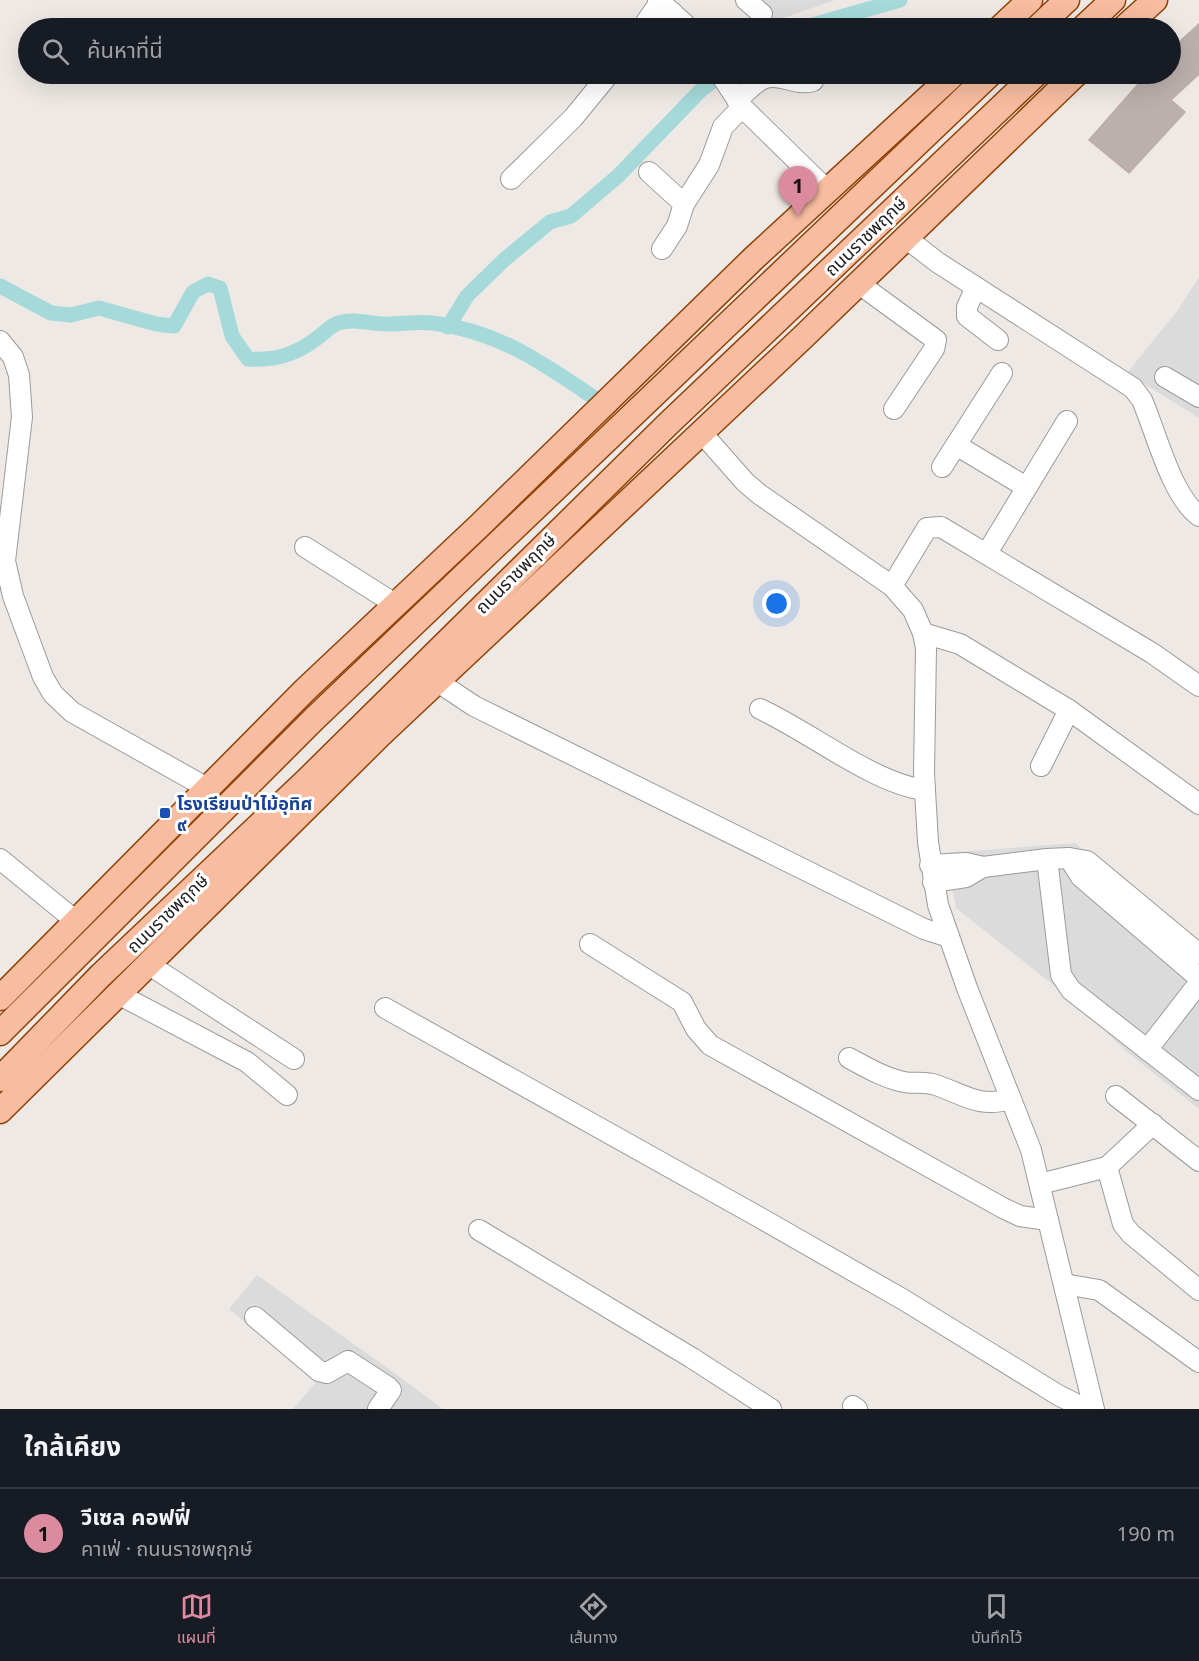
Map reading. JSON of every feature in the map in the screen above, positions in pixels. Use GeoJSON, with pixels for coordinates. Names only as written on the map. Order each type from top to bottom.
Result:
{"type":"FeatureCollection","features":[{"type":"Feature","properties":{"kind":"main road"},"geometry":{"type":"LineString","coordinates":[[1011,18],[1030,0]]}},
{"type":"Feature","properties":{"kind":"main road"},"geometry":{"type":"LineString","coordinates":[[1048,18],[1067,0]]}},
{"type":"Feature","properties":{"kind":"main road"},"geometry":{"type":"LineString","coordinates":[[1094,18],[1113,0]]}},
{"type":"Feature","properties":{"kind":"main road"},"geometry":{"type":"LineString","coordinates":[[1134,16],[1155,0]]}},
{"type":"Feature","properties":{"kind":"main road"},"geometry":{"type":"LineString","coordinates":[[0,998],[395,604],[479,526],[827,190],[943,84]]}},
{"type":"Feature","properties":{"kind":"main road","name":"ถนนราชพฤกษ์"},"geometry":{"type":"LineString","coordinates":[[0,1033],[386,649],[979,84]]}},
{"type":"Feature","properties":{"kind":"main road","name":"ถนนราชพฤกษ์"},"geometry":{"type":"LineString","coordinates":[[0,1079],[101,975],[306,781],[668,424],[1025,84]]}},
{"type":"Feature","properties":{"kind":"main road","name":"ถนนราชพฤกษ์"},"geometry":{"type":"LineString","coordinates":[[380,735],[858,284],[1066,84]]}},
{"type":"Feature","properties":{"kind":"main road"},"geometry":{"type":"LineString","coordinates":[[234,802],[292,705]]}},
{"type":"Feature","properties":{"kind":"main road"},"geometry":{"type":"LineString","coordinates":[[306,781],[380,735]]}},
{"type":"Feature","properties":{"kind":"main road"},"geometry":{"type":"LineString","coordinates":[[0,1111],[380,735]]}},
{"type":"Feature","properties":{"kind":"street"},"geometry":{"type":"LineString","coordinates":[[746,0],[762,14]]}},
{"type":"Feature","properties":{"kind":"street"},"geometry":{"type":"LineString","coordinates":[[652,18],[664,5],[678,18]]}},
{"type":"Feature","properties":{"kind":"street"},"geometry":{"type":"LineString","coordinates":[[512,179],[573,118],[601,84]]}},
{"type":"Feature","properties":{"kind":"street"},"geometry":{"type":"LineString","coordinates":[[732,92],[750,84]]}},
{"type":"Feature","properties":{"kind":"street"},"geometry":{"type":"LineString","coordinates":[[732,92],[827,190]]}},
{"type":"Feature","properties":{"kind":"street"},"geometry":{"type":"LineString","coordinates":[[662,249],[677,226],[684,204],[709,165],[723,127],[732,92]]}},
{"type":"Feature","properties":{"kind":"street"},"geometry":{"type":"LineString","coordinates":[[650,172],[684,204]]}},
{"type":"Feature","properties":{"kind":"street"},"geometry":{"type":"LineString","coordinates":[[906,238],[976,287],[1133,388],[1142,400],[1179,491],[1192,511],[1199,516]]}},
{"type":"Feature","properties":{"kind":"street"},"geometry":{"type":"LineString","coordinates":[[858,284],[936,340],[934,349],[894,410]]}},
{"type":"Feature","properties":{"kind":"street"},"geometry":{"type":"LineString","coordinates":[[976,287],[967,307],[968,316],[998,340]]}},
{"type":"Feature","properties":{"kind":"street"},"geometry":{"type":"LineString","coordinates":[[0,341],[13,357],[19,375],[22,417],[5,561],[13,596],[43,677],[53,694],[72,712],[209,789]]}},
{"type":"Feature","properties":{"kind":"street"},"geometry":{"type":"LineString","coordinates":[[942,467],[1002,373]]}},
{"type":"Feature","properties":{"kind":"street"},"geometry":{"type":"LineString","coordinates":[[1165,377],[1199,397]]}},
{"type":"Feature","properties":{"kind":"street"},"geometry":{"type":"LineString","coordinates":[[987,553],[1067,421]]}},
{"type":"Feature","properties":{"kind":"street"},"geometry":{"type":"LineString","coordinates":[[701,432],[738,476],[759,494],[892,586],[914,610],[923,633],[927,669],[925,790],[932,873],[949,937],[1031,1150],[1094,1409]]}},
{"type":"Feature","properties":{"kind":"street"},"geometry":{"type":"LineString","coordinates":[[957,444],[1026,487]]}},
{"type":"Feature","properties":{"kind":"street"},"geometry":{"type":"LineString","coordinates":[[892,586],[923,534],[933,525],[941,526],[1152,653],[1199,686]]}},
{"type":"Feature","properties":{"kind":"street"},"geometry":{"type":"LineString","coordinates":[[305,547],[395,604]]}},
{"type":"Feature","properties":{"kind":"street"},"geometry":{"type":"LineString","coordinates":[[923,633],[960,644],[1069,710],[1199,804]]}},
{"type":"Feature","properties":{"kind":"street"},"geometry":{"type":"LineString","coordinates":[[438,682],[474,705],[924,929],[949,937]]}},
{"type":"Feature","properties":{"kind":"street"},"geometry":{"type":"LineString","coordinates":[[760,709],[788,722],[896,784],[925,790]]}},
{"type":"Feature","properties":{"kind":"street"},"geometry":{"type":"LineString","coordinates":[[1041,766],[1069,710]]}},
{"type":"Feature","properties":{"kind":"street"},"geometry":{"type":"LineString","coordinates":[[932,873],[966,877],[983,867],[1047,859],[1069,858],[1087,861],[1199,954]]}},
{"type":"Feature","properties":{"kind":"street"},"geometry":{"type":"LineString","coordinates":[[1069,858],[1081,877],[1199,978]]}},
{"type":"Feature","properties":{"kind":"street"},"geometry":{"type":"LineString","coordinates":[[0,859],[77,922]]}},
{"type":"Feature","properties":{"kind":"street"},"geometry":{"type":"LineString","coordinates":[[1047,859],[1061,975],[1064,982],[1199,1089]]}},
{"type":"Feature","properties":{"kind":"street"},"geometry":{"type":"LineString","coordinates":[[590,944],[682,1002],[702,1038],[710,1045],[1003,1208],[1020,1216],[1048,1220]]}},
{"type":"Feature","properties":{"kind":"street"},"geometry":{"type":"LineString","coordinates":[[148,964],[294,1059]]}},
{"type":"Feature","properties":{"kind":"street"},"geometry":{"type":"LineString","coordinates":[[1147,1050],[1199,983]]}},
{"type":"Feature","properties":{"kind":"street"},"geometry":{"type":"LineString","coordinates":[[118,994],[247,1062],[287,1095]]}},
{"type":"Feature","properties":{"kind":"street"},"geometry":{"type":"LineString","coordinates":[[385,1008],[767,1221],[904,1300],[1058,1395],[1086,1409]]}},
{"type":"Feature","properties":{"kind":"street"},"geometry":{"type":"LineString","coordinates":[[849,1058],[892,1079],[908,1083],[927,1082],[978,1101],[990,1104],[1011,1099]]}},
{"type":"Feature","properties":{"kind":"street"},"geometry":{"type":"LineString","coordinates":[[1116,1096],[1199,1161]]}},
{"type":"Feature","properties":{"kind":"street"},"geometry":{"type":"LineString","coordinates":[[1040,1184],[1107,1167],[1153,1124]]}},
{"type":"Feature","properties":{"kind":"street"},"geometry":{"type":"LineString","coordinates":[[1107,1167],[1123,1224],[1131,1234],[1199,1290]]}},
{"type":"Feature","properties":{"kind":"street"},"geometry":{"type":"LineString","coordinates":[[478,1230],[692,1358],[771,1409]]}},
{"type":"Feature","properties":{"kind":"street"},"geometry":{"type":"LineString","coordinates":[[1064,1284],[1099,1290],[1199,1362]]}},
{"type":"Feature","properties":{"kind":"street"},"geometry":{"type":"LineString","coordinates":[[255,1317],[319,1371],[327,1373],[348,1361],[388,1387],[391,1390],[378,1409]]}},
{"type":"Feature","properties":{"kind":"shaded area"},"geometry":{"type":"Polygon","coordinates":[[[734,0],[835,0],[783,18],[755,18],[734,0]]]}},
{"type":"Feature","properties":{"kind":"shaded area"},"geometry":{"type":"Polygon","coordinates":[[[1199,277],[1199,418],[1127,373],[1178,310],[1199,277]]]}},
{"type":"Feature","properties":{"kind":"shaded area"},"geometry":{"type":"Polygon","coordinates":[[[1075,843],[1199,949],[1199,1109],[1127,1052],[1076,1003],[956,908],[945,853],[1075,843]]]}},
{"type":"Feature","properties":{"kind":"shaded area"},"geometry":{"type":"Polygon","coordinates":[[[257,1275],[443,1409],[293,1409],[317,1381],[229,1309],[257,1275]]]}},
{"type":"Feature","properties":{"kind":"building"},"geometry":{"type":"Polygon","coordinates":[[[1199,24],[1199,74],[1171,100],[1185,112],[1129,173],[1089,140],[1138,84],[1181,84],[1181,40],[1199,24]]]}},
{"type":"Feature","properties":{"kind":"waterway"},"geometry":{"type":"LineString","coordinates":[[837,18],[900,0]]}},
{"type":"Feature","properties":{"kind":"waterway"},"geometry":{"type":"LineString","coordinates":[[448,327],[467,296],[505,259],[550,222],[571,216],[618,176],[709,84]]}},
{"type":"Feature","properties":{"kind":"waterway"},"geometry":{"type":"LineString","coordinates":[[0,286],[51,313],[71,315],[99,308],[156,324],[174,326],[193,292],[208,284],[220,288],[232,336],[248,359],[275,358],[292,353],[308,345],[338,323],[427,322],[457,327],[479,333],[519,350],[596,399]]}},
{"type":"Feature","properties":{"kind":"place","name":"วีเซล คอฟฟี่"},"geometry":{"type":"Point","coordinates":[798,216]}},
{"type":"Feature","properties":{"kind":"place","name":"โรงเรียนป่าไม้อุทิศ ๙"},"geometry":{"type":"Point","coordinates":[165,813]}}]}
